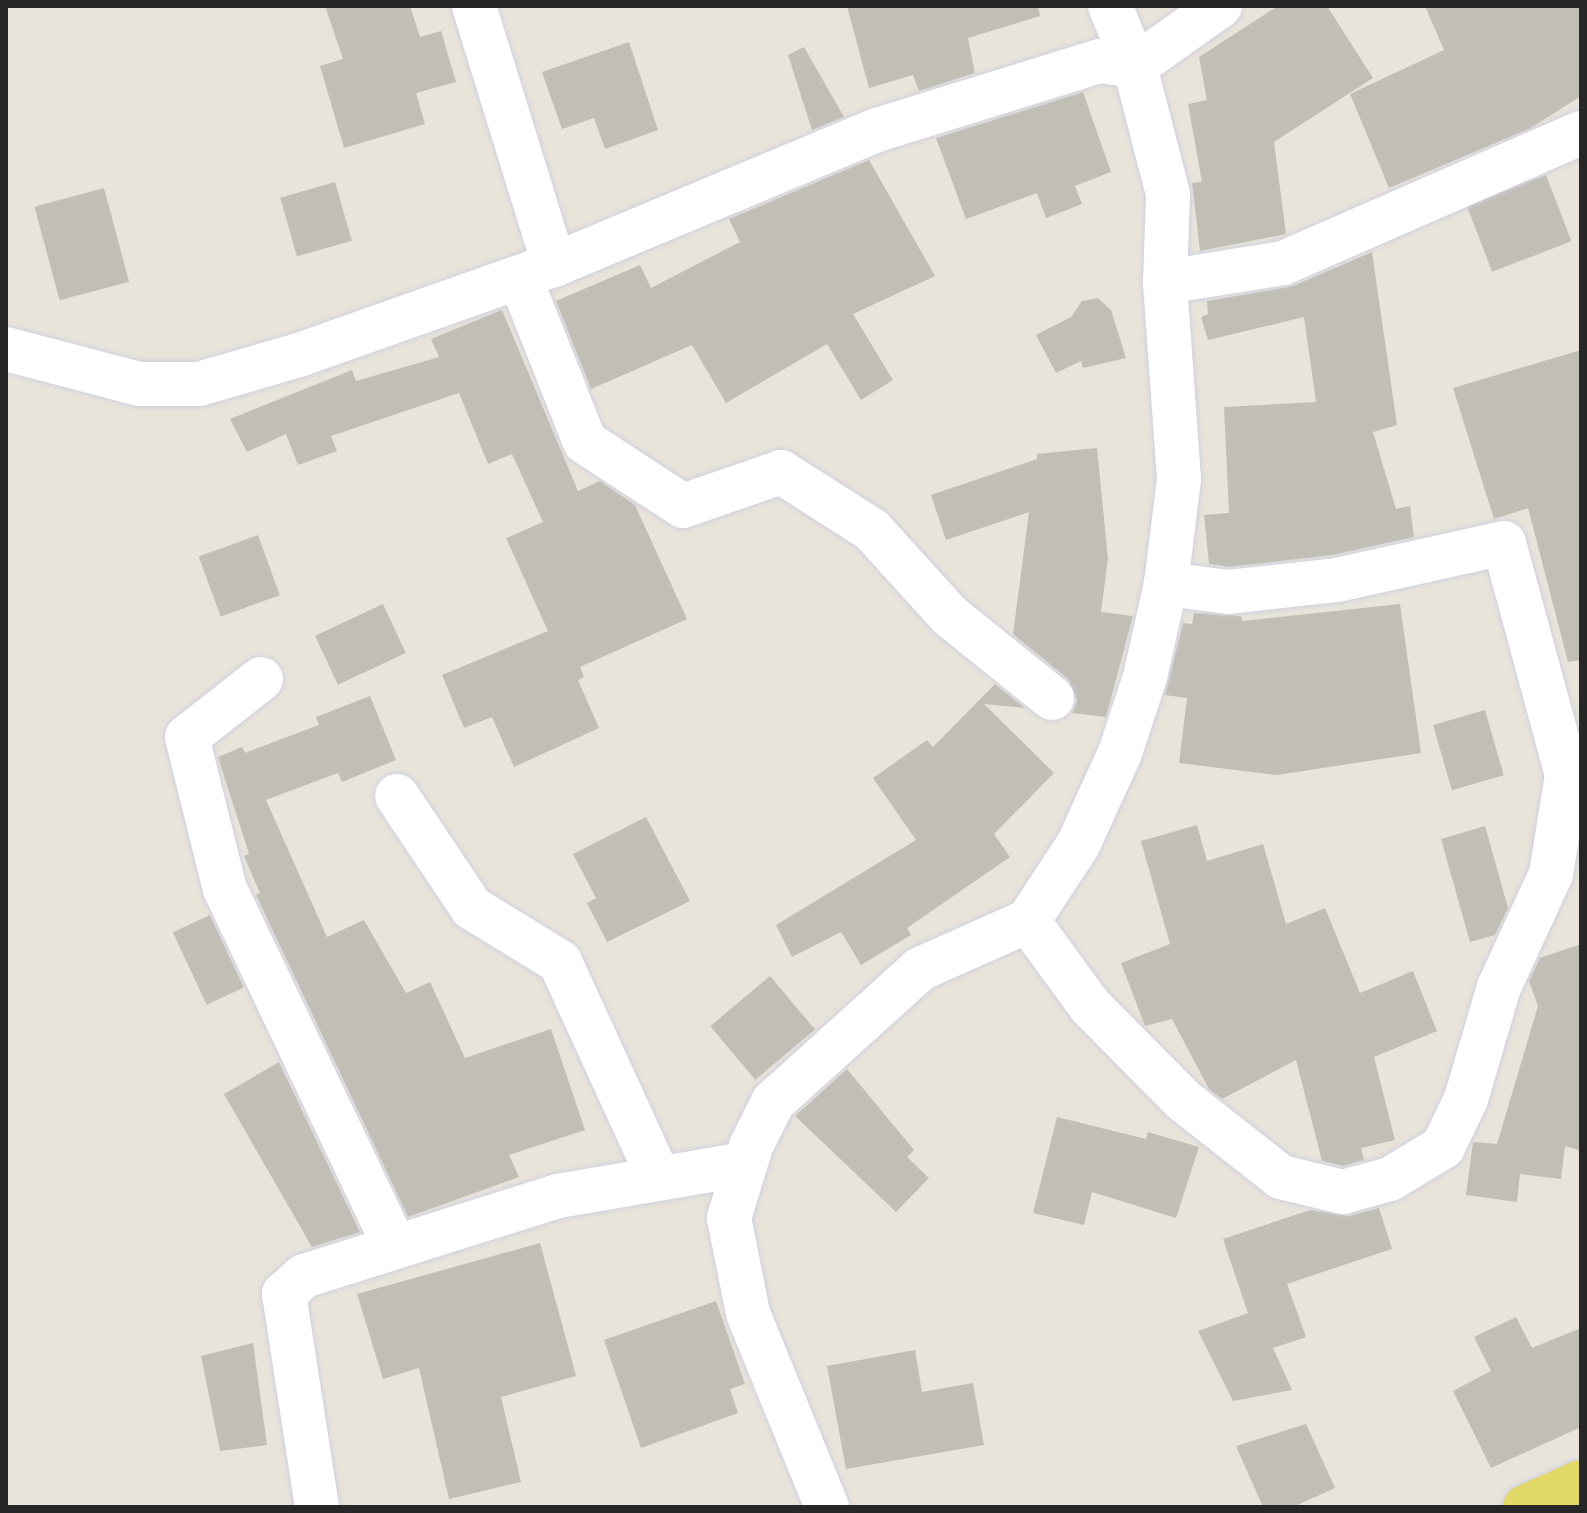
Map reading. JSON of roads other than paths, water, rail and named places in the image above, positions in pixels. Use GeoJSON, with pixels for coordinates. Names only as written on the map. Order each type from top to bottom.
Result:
{"type":"FeatureCollection","features":[{"type":"Feature","properties":{"kind":"main road"},"geometry":{"type":"LineString","coordinates":[[1525,1507],[1581,1482]]}},
{"type":"Feature","properties":{"kind":"street"},"geometry":{"type":"LineString","coordinates":[[474,6],[537,271],[585,442],[683,506],[781,472],[872,530],[950,616],[1052,698]]}},
{"type":"Feature","properties":{"kind":"street"},"geometry":{"type":"LineString","coordinates":[[827,1507],[748,1313],[729,1218],[745,1164],[773,1102],[920,969],[1028,921],[1078,845],[1120,753],[1145,677],[1166,584],[1179,479],[1165,282],[1168,194],[1135,66],[1110,6]]}},
{"type":"Feature","properties":{"kind":"street"},"geometry":{"type":"LineString","coordinates":[[6,349],[139,384],[199,384],[302,354],[537,271],[877,130],[1100,61],[1135,66],[1220,6]]}},
{"type":"Feature","properties":{"kind":"street"},"geometry":{"type":"LineString","coordinates":[[1165,282],[1283,263],[1581,133]]}},
{"type":"Feature","properties":{"kind":"street"},"geometry":{"type":"LineString","coordinates":[[1028,921],[1110,1027],[1183,1100],[1281,1177],[1343,1192],[1390,1179],[1443,1147],[1466,1099],[1499,987],[1551,874],[1567,775],[1504,543],[1337,580],[1229,592],[1166,584]]}},
{"type":"Feature","properties":{"kind":"street"},"geometry":{"type":"LineString","coordinates":[[261,679],[187,737],[225,889],[395,1247]]}},
{"type":"Feature","properties":{"kind":"street"},"geometry":{"type":"LineString","coordinates":[[397,796],[472,908],[560,962],[658,1176]]}},
{"type":"Feature","properties":{"kind":"street"},"geometry":{"type":"LineString","coordinates":[[317,1507],[284,1294],[304,1276],[558,1196],[658,1176],[745,1164]]}}]}
